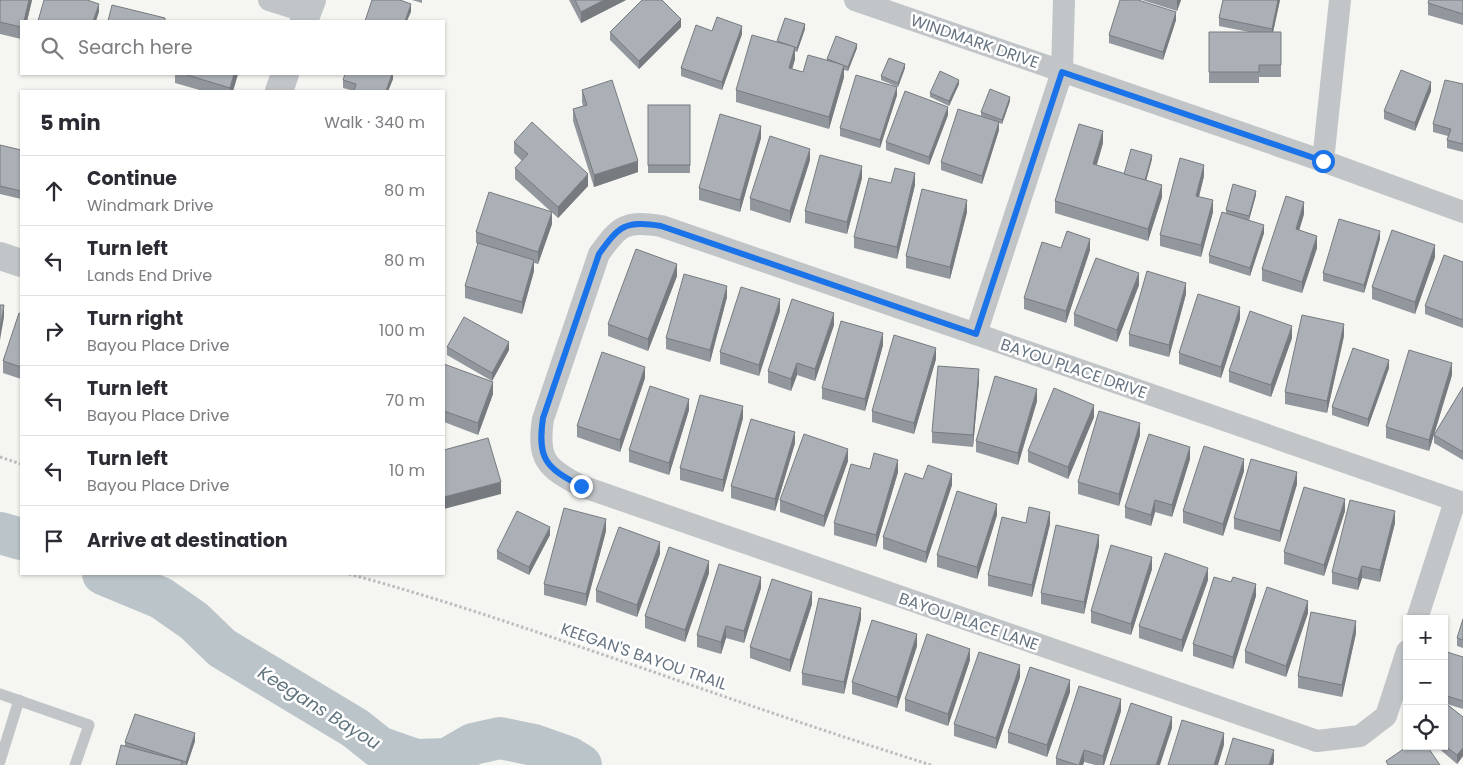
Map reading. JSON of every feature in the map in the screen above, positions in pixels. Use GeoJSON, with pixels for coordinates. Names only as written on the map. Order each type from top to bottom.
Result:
{"type":"FeatureCollection","features":[{"type":"Feature","properties":{"kind":"street"},"geometry":{"type":"LineString","coordinates":[[269,0],[308,11]]}},
{"type":"Feature","properties":{"kind":"street","name":"WINDMARK DRIVE"},"geometry":{"type":"LineString","coordinates":[[855,0],[1323,161],[1463,212]]}},
{"type":"Feature","properties":{"kind":"street"},"geometry":{"type":"LineString","coordinates":[[976,334],[1062,72],[1064,0]]}},
{"type":"Feature","properties":{"kind":"street"},"geometry":{"type":"LineString","coordinates":[[1323,161],[1340,0]]}},
{"type":"Feature","properties":{"kind":"street"},"geometry":{"type":"LineString","coordinates":[[279,90],[285,75]]}},
{"type":"Feature","properties":{"kind":"street","name":"BAYOU PLACE DRIVE"},"geometry":{"type":"LineString","coordinates":[[581,486],[557,474],[544,458],[540,440],[543,418],[599,254],[611,237],[621,228],[642,223],[661,226],[1459,502]]}},
{"type":"Feature","properties":{"kind":"street"},"geometry":{"type":"LineString","coordinates":[[0,256],[20,263]]}},
{"type":"Feature","properties":{"kind":"street","name":"BAYOU PLACE LANE"},"geometry":{"type":"LineString","coordinates":[[581,486],[1317,741],[1360,736],[1386,716],[1404,660]]}},
{"type":"Feature","properties":{"kind":"street"},"geometry":{"type":"LineString","coordinates":[[1418,615],[1459,502]]}},
{"type":"Feature","properties":{"kind":"lane"},"geometry":{"type":"LineString","coordinates":[[0,694],[89,725],[75,765]]}},
{"type":"Feature","properties":{"kind":"lane"},"geometry":{"type":"LineString","coordinates":[[0,762],[19,700]]}},
{"type":"Feature","properties":{"kind":"path"},"geometry":{"type":"LineString","coordinates":[[0,457],[20,464]]}},
{"type":"Feature","properties":{"kind":"path","name":"KEEGAN'S BAYOU TRAIL"},"geometry":{"type":"LineString","coordinates":[[353,575],[423,594],[931,765]]}},
{"type":"Feature","properties":{"kind":"building"},"geometry":{"type":"Polygon","coordinates":[[[0,0],[29,0],[24,20],[20,20],[20,27],[0,22],[0,0]]]}},
{"type":"Feature","properties":{"kind":"building"},"geometry":{"type":"Polygon","coordinates":[[[44,0],[87,0],[99,4],[93,20],[38,20],[44,0]]]}},
{"type":"Feature","properties":{"kind":"building"},"geometry":{"type":"Polygon","coordinates":[[[372,0],[400,0],[411,4],[405,20],[365,20],[372,0]]]}},
{"type":"Feature","properties":{"kind":"building"},"geometry":{"type":"Polygon","coordinates":[[[575,0],[604,0],[581,12],[575,0]]]}},
{"type":"Feature","properties":{"kind":"building"},"geometry":{"type":"Polygon","coordinates":[[[642,0],[662,0],[681,19],[639,61],[610,32],[642,0]]]}},
{"type":"Feature","properties":{"kind":"building"},"geometry":{"type":"Polygon","coordinates":[[[1120,0],[1138,0],[1176,12],[1163,52],[1109,35],[1120,0]]]}},
{"type":"Feature","properties":{"kind":"building"},"geometry":{"type":"Polygon","coordinates":[[[1223,0],[1278,0],[1272,29],[1219,18],[1223,0]]]}},
{"type":"Feature","properties":{"kind":"building"},"geometry":{"type":"Polygon","coordinates":[[[1429,0],[1463,0],[1463,14],[1428,3],[1429,0]]]}},
{"type":"Feature","properties":{"kind":"building"},"geometry":{"type":"Polygon","coordinates":[[[112,5],[165,18],[165,20],[108,20],[112,5]]]}},
{"type":"Feature","properties":{"kind":"building"},"geometry":{"type":"Polygon","coordinates":[[[717,17],[742,26],[722,82],[681,68],[696,25],[712,31],[717,17]]]}},
{"type":"Feature","properties":{"kind":"building"},"geometry":{"type":"Polygon","coordinates":[[[785,18],[805,24],[797,48],[777,41],[785,18]]]}},
{"type":"Feature","properties":{"kind":"building"},"geometry":{"type":"Polygon","coordinates":[[[1209,32],[1281,32],[1281,65],[1259,65],[1259,72],[1209,72],[1209,32]]]}},
{"type":"Feature","properties":{"kind":"building"},"geometry":{"type":"Polygon","coordinates":[[[752,35],[795,47],[789,68],[803,72],[808,55],[844,65],[829,117],[736,90],[752,35]]]}},
{"type":"Feature","properties":{"kind":"building"},"geometry":{"type":"Polygon","coordinates":[[[836,36],[857,44],[848,67],[827,59],[836,36]]]}},
{"type":"Feature","properties":{"kind":"building"},"geometry":{"type":"Polygon","coordinates":[[[889,58],[905,64],[898,83],[881,76],[889,58]]]}},
{"type":"Feature","properties":{"kind":"building"},"geometry":{"type":"Polygon","coordinates":[[[1401,70],[1431,82],[1415,123],[1384,111],[1401,70]]]}},
{"type":"Feature","properties":{"kind":"building"},"geometry":{"type":"Polygon","coordinates":[[[940,71],[959,80],[949,101],[930,93],[940,71]]]}},
{"type":"Feature","properties":{"kind":"building"},"geometry":{"type":"Polygon","coordinates":[[[187,75],[234,75],[230,88],[187,75]]]}},
{"type":"Feature","properties":{"kind":"building"},"geometry":{"type":"Polygon","coordinates":[[[345,75],[392,75],[386,90],[354,90],[356,84],[343,80],[345,75]]]}},
{"type":"Feature","properties":{"kind":"building"},"geometry":{"type":"Polygon","coordinates":[[[856,75],[897,87],[880,140],[840,128],[856,75]]]}},
{"type":"Feature","properties":{"kind":"building"},"geometry":{"type":"Polygon","coordinates":[[[612,80],[638,161],[594,175],[573,109],[587,105],[582,90],[612,80]]]}},
{"type":"Feature","properties":{"kind":"building"},"geometry":{"type":"Polygon","coordinates":[[[1445,80],[1463,84],[1463,144],[1447,140],[1451,129],[1433,124],[1445,80]]]}},
{"type":"Feature","properties":{"kind":"building"},"geometry":{"type":"Polygon","coordinates":[[[990,89],[1010,97],[1002,120],[981,112],[990,89]]]}},
{"type":"Feature","properties":{"kind":"building"},"geometry":{"type":"Polygon","coordinates":[[[905,91],[948,107],[929,157],[886,142],[905,91]]]}},
{"type":"Feature","properties":{"kind":"building"},"geometry":{"type":"Polygon","coordinates":[[[648,105],[690,105],[690,165],[648,165],[648,105]]]}},
{"type":"Feature","properties":{"kind":"building"},"geometry":{"type":"Polygon","coordinates":[[[958,109],[999,122],[982,176],[941,162],[958,109]]]}},
{"type":"Feature","properties":{"kind":"building"},"geometry":{"type":"Polygon","coordinates":[[[720,114],[761,126],[740,200],[699,188],[720,114]]]}},
{"type":"Feature","properties":{"kind":"building"},"geometry":{"type":"Polygon","coordinates":[[[532,122],[588,174],[558,207],[515,168],[528,154],[514,142],[532,122]]]}},
{"type":"Feature","properties":{"kind":"building"},"geometry":{"type":"Polygon","coordinates":[[[1079,124],[1103,131],[1093,164],[1162,185],[1148,229],[1055,201],[1079,124]]]}},
{"type":"Feature","properties":{"kind":"building"},"geometry":{"type":"Polygon","coordinates":[[[770,136],[810,149],[790,211],[750,198],[770,136]]]}},
{"type":"Feature","properties":{"kind":"building"},"geometry":{"type":"Polygon","coordinates":[[[0,145],[20,150],[20,191],[0,186],[0,145]]]}},
{"type":"Feature","properties":{"kind":"building"},"geometry":{"type":"Polygon","coordinates":[[[1131,149],[1152,155],[1145,180],[1124,174],[1131,149]]]}},
{"type":"Feature","properties":{"kind":"building"},"geometry":{"type":"Polygon","coordinates":[[[820,155],[862,166],[847,222],[805,211],[820,155]]]}},
{"type":"Feature","properties":{"kind":"building"},"geometry":{"type":"Polygon","coordinates":[[[1180,158],[1204,165],[1196,196],[1213,200],[1201,245],[1160,235],[1180,158]]]}},
{"type":"Feature","properties":{"kind":"building"},"geometry":{"type":"Polygon","coordinates":[[[895,168],[915,173],[897,247],[854,237],[869,178],[891,183],[895,168]]]}},
{"type":"Feature","properties":{"kind":"building"},"geometry":{"type":"Polygon","coordinates":[[[1233,184],[1256,191],[1249,216],[1226,210],[1233,184]]]}},
{"type":"Feature","properties":{"kind":"building"},"geometry":{"type":"Polygon","coordinates":[[[922,189],[967,200],[950,267],[906,256],[922,189]]]}},
{"type":"Feature","properties":{"kind":"building"},"geometry":{"type":"Polygon","coordinates":[[[489,192],[552,212],[538,252],[476,232],[489,192]]]}},
{"type":"Feature","properties":{"kind":"building"},"geometry":{"type":"Polygon","coordinates":[[[1286,196],[1304,202],[1296,229],[1317,236],[1302,282],[1262,269],[1286,196]]]}},
{"type":"Feature","properties":{"kind":"building"},"geometry":{"type":"Polygon","coordinates":[[[1222,212],[1264,225],[1250,268],[1209,255],[1222,212]]]}},
{"type":"Feature","properties":{"kind":"building"},"geometry":{"type":"Polygon","coordinates":[[[1339,219],[1380,231],[1364,285],[1323,273],[1339,219]]]}},
{"type":"Feature","properties":{"kind":"building"},"geometry":{"type":"Polygon","coordinates":[[[1392,230],[1435,245],[1415,302],[1372,287],[1392,230]]]}},
{"type":"Feature","properties":{"kind":"building"},"geometry":{"type":"Polygon","coordinates":[[[1067,231],[1090,239],[1066,311],[1024,298],[1042,242],[1061,248],[1067,231]]]}},
{"type":"Feature","properties":{"kind":"building"},"geometry":{"type":"Polygon","coordinates":[[[478,243],[534,260],[522,302],[465,286],[478,243]]]}},
{"type":"Feature","properties":{"kind":"building"},"geometry":{"type":"Polygon","coordinates":[[[636,249],[677,264],[648,339],[608,324],[636,249]]]}},
{"type":"Feature","properties":{"kind":"building"},"geometry":{"type":"Polygon","coordinates":[[[1444,255],[1463,262],[1463,320],[1425,306],[1444,255]]]}},
{"type":"Feature","properties":{"kind":"building"},"geometry":{"type":"Polygon","coordinates":[[[1096,258],[1139,273],[1117,330],[1074,314],[1096,258]]]}},
{"type":"Feature","properties":{"kind":"building"},"geometry":{"type":"Polygon","coordinates":[[[1147,271],[1186,283],[1169,345],[1129,334],[1147,271]]]}},
{"type":"Feature","properties":{"kind":"building"},"geometry":{"type":"Polygon","coordinates":[[[684,274],[727,286],[710,350],[666,338],[684,274]]]}},
{"type":"Feature","properties":{"kind":"building"},"geometry":{"type":"Polygon","coordinates":[[[741,287],[780,299],[759,365],[720,352],[741,287]]]}},
{"type":"Feature","properties":{"kind":"building"},"geometry":{"type":"Polygon","coordinates":[[[1198,294],[1240,307],[1221,367],[1179,353],[1198,294]]]}},
{"type":"Feature","properties":{"kind":"building"},"geometry":{"type":"Polygon","coordinates":[[[792,299],[834,313],[815,369],[797,363],[791,379],[768,371],[792,299]]]}},
{"type":"Feature","properties":{"kind":"building"},"geometry":{"type":"Polygon","coordinates":[[[0,305],[4,305],[0,328],[0,305]]]}},
{"type":"Feature","properties":{"kind":"building"},"geometry":{"type":"Polygon","coordinates":[[[1250,311],[1292,326],[1271,385],[1229,371],[1250,311]]]}},
{"type":"Feature","properties":{"kind":"building"},"geometry":{"type":"Polygon","coordinates":[[[19,313],[20,367],[3,361],[19,313]]]}},
{"type":"Feature","properties":{"kind":"building"},"geometry":{"type":"Polygon","coordinates":[[[1302,315],[1344,324],[1327,401],[1285,392],[1302,315]]]}},
{"type":"Feature","properties":{"kind":"building"},"geometry":{"type":"Polygon","coordinates":[[[464,317],[509,342],[492,373],[447,347],[464,317]]]}},
{"type":"Feature","properties":{"kind":"building"},"geometry":{"type":"Polygon","coordinates":[[[841,321],[883,333],[865,399],[822,388],[841,321]]]}},
{"type":"Feature","properties":{"kind":"building"},"geometry":{"type":"Polygon","coordinates":[[[894,335],[936,348],[914,423],[872,411],[894,335]]]}},
{"type":"Feature","properties":{"kind":"building"},"geometry":{"type":"Polygon","coordinates":[[[1353,348],[1389,360],[1368,419],[1332,407],[1353,348]]]}},
{"type":"Feature","properties":{"kind":"building"},"geometry":{"type":"Polygon","coordinates":[[[1409,350],[1452,363],[1429,440],[1386,427],[1409,350]]]}},
{"type":"Feature","properties":{"kind":"building"},"geometry":{"type":"Polygon","coordinates":[[[602,352],[645,367],[620,440],[577,426],[602,352]]]}},
{"type":"Feature","properties":{"kind":"building"},"geometry":{"type":"Polygon","coordinates":[[[445,364],[493,382],[478,423],[445,411],[445,364]]]}},
{"type":"Feature","properties":{"kind":"building"},"geometry":{"type":"Polygon","coordinates":[[[938,366],[979,369],[973,435],[932,432],[938,366]]]}},
{"type":"Feature","properties":{"kind":"building"},"geometry":{"type":"Polygon","coordinates":[[[995,376],[1037,389],[1018,453],[976,441],[995,376]]]}},
{"type":"Feature","properties":{"kind":"building"},"geometry":{"type":"Polygon","coordinates":[[[650,386],[689,399],[669,463],[629,450],[650,386]]]}},
{"type":"Feature","properties":{"kind":"building"},"geometry":{"type":"Polygon","coordinates":[[[1463,387],[1463,452],[1434,435],[1463,387]]]}},
{"type":"Feature","properties":{"kind":"building"},"geometry":{"type":"Polygon","coordinates":[[[1054,388],[1094,405],[1068,467],[1028,451],[1054,388]]]}},
{"type":"Feature","properties":{"kind":"building"},"geometry":{"type":"Polygon","coordinates":[[[700,395],[743,406],[723,480],[680,468],[700,395]]]}},
{"type":"Feature","properties":{"kind":"building"},"geometry":{"type":"Polygon","coordinates":[[[1099,411],[1140,423],[1119,494],[1078,482],[1099,411]]]}},
{"type":"Feature","properties":{"kind":"building"},"geometry":{"type":"Polygon","coordinates":[[[751,419],[795,432],[775,499],[731,486],[751,419]]]}},
{"type":"Feature","properties":{"kind":"building"},"geometry":{"type":"Polygon","coordinates":[[[804,434],[848,449],[824,516],[780,500],[804,434]]]}},
{"type":"Feature","properties":{"kind":"building"},"geometry":{"type":"Polygon","coordinates":[[[1149,434],[1190,447],[1172,505],[1155,500],[1151,515],[1125,507],[1149,434]]]}},
{"type":"Feature","properties":{"kind":"building"},"geometry":{"type":"Polygon","coordinates":[[[488,438],[501,482],[445,497],[445,450],[488,438]]]}},
{"type":"Feature","properties":{"kind":"building"},"geometry":{"type":"Polygon","coordinates":[[[1204,446],[1244,459],[1223,524],[1183,511],[1204,446]]]}},
{"type":"Feature","properties":{"kind":"building"},"geometry":{"type":"Polygon","coordinates":[[[874,453],[898,460],[876,535],[834,523],[851,464],[870,469],[874,453]]]}},
{"type":"Feature","properties":{"kind":"building"},"geometry":{"type":"Polygon","coordinates":[[[1251,459],[1297,472],[1280,531],[1234,518],[1251,459]]]}},
{"type":"Feature","properties":{"kind":"building"},"geometry":{"type":"Polygon","coordinates":[[[928,465],[952,474],[926,552],[883,537],[905,473],[923,479],[928,465]]]}},
{"type":"Feature","properties":{"kind":"building"},"geometry":{"type":"Polygon","coordinates":[[[1304,487],[1345,499],[1324,565],[1284,552],[1304,487]]]}},
{"type":"Feature","properties":{"kind":"building"},"geometry":{"type":"Polygon","coordinates":[[[957,491],[997,504],[977,567],[937,555],[957,491]]]}},
{"type":"Feature","properties":{"kind":"building"},"geometry":{"type":"Polygon","coordinates":[[[1350,500],[1395,511],[1380,570],[1362,566],[1358,579],[1332,572],[1350,500]]]}},
{"type":"Feature","properties":{"kind":"building"},"geometry":{"type":"Polygon","coordinates":[[[1029,507],[1050,512],[1032,585],[988,575],[1002,517],[1026,523],[1029,507]]]}},
{"type":"Feature","properties":{"kind":"building"},"geometry":{"type":"Polygon","coordinates":[[[564,508],[606,519],[586,594],[544,584],[564,508]]]}},
{"type":"Feature","properties":{"kind":"building"},"geometry":{"type":"Polygon","coordinates":[[[517,511],[550,527],[529,567],[497,551],[517,511]]]}},
{"type":"Feature","properties":{"kind":"building"},"geometry":{"type":"Polygon","coordinates":[[[1056,525],[1099,535],[1084,602],[1041,593],[1056,525]]]}},
{"type":"Feature","properties":{"kind":"building"},"geometry":{"type":"Polygon","coordinates":[[[619,527],[660,542],[637,605],[596,590],[619,527]]]}},
{"type":"Feature","properties":{"kind":"building"},"geometry":{"type":"Polygon","coordinates":[[[1111,545],[1152,557],[1131,624],[1091,611],[1111,545]]]}},
{"type":"Feature","properties":{"kind":"building"},"geometry":{"type":"Polygon","coordinates":[[[669,547],[709,561],[685,630],[645,616],[669,547]]]}},
{"type":"Feature","properties":{"kind":"building"},"geometry":{"type":"Polygon","coordinates":[[[1165,553],[1208,568],[1182,640],[1139,626],[1165,553]]]}},
{"type":"Feature","properties":{"kind":"building"},"geometry":{"type":"Polygon","coordinates":[[[719,564],[761,577],[744,631],[726,626],[721,642],[697,635],[719,564]]]}},
{"type":"Feature","properties":{"kind":"building"},"geometry":{"type":"Polygon","coordinates":[[[1214,577],[1231,582],[1233,577],[1256,584],[1233,657],[1193,644],[1214,577]]]}},
{"type":"Feature","properties":{"kind":"building"},"geometry":{"type":"Polygon","coordinates":[[[772,579],[812,592],[790,660],[750,647],[772,579]]]}},
{"type":"Feature","properties":{"kind":"building"},"geometry":{"type":"Polygon","coordinates":[[[1267,587],[1308,601],[1286,666],[1245,651],[1267,587]]]}},
{"type":"Feature","properties":{"kind":"building"},"geometry":{"type":"Polygon","coordinates":[[[819,598],[861,608],[844,682],[802,673],[819,598]]]}},
{"type":"Feature","properties":{"kind":"building"},"geometry":{"type":"Polygon","coordinates":[[[1311,612],[1356,621],[1342,685],[1298,676],[1311,612]]]}},
{"type":"Feature","properties":{"kind":"building"},"geometry":{"type":"Polygon","coordinates":[[[1463,619],[1463,640],[1457,638],[1463,619]]]}},
{"type":"Feature","properties":{"kind":"building"},"geometry":{"type":"Polygon","coordinates":[[[872,620],[917,634],[897,697],[852,682],[872,620]]]}},
{"type":"Feature","properties":{"kind":"building"},"geometry":{"type":"Polygon","coordinates":[[[927,634],[970,649],[948,714],[905,699],[927,634]]]}},
{"type":"Feature","properties":{"kind":"building"},"geometry":{"type":"Polygon","coordinates":[[[979,652],[1020,665],[996,738],[954,724],[979,652]]]}},
{"type":"Feature","properties":{"kind":"building"},"geometry":{"type":"Polygon","coordinates":[[[1448,652],[1463,657],[1463,701],[1448,696],[1448,652]]]}},
{"type":"Feature","properties":{"kind":"building"},"geometry":{"type":"Polygon","coordinates":[[[1030,667],[1070,680],[1047,745],[1008,732],[1030,667]]]}},
{"type":"Feature","properties":{"kind":"building"},"geometry":{"type":"Polygon","coordinates":[[[1079,686],[1121,699],[1103,756],[1084,750],[1079,765],[1077,765],[1056,758],[1079,686]]]}},
{"type":"Feature","properties":{"kind":"building"},"geometry":{"type":"Polygon","coordinates":[[[1131,703],[1172,717],[1156,765],[1110,765],[1131,703]]]}},
{"type":"Feature","properties":{"kind":"building"},"geometry":{"type":"Polygon","coordinates":[[[1448,705],[1463,717],[1463,748],[1457,755],[1448,748],[1448,705]]]}},
{"type":"Feature","properties":{"kind":"building"},"geometry":{"type":"Polygon","coordinates":[[[135,714],[195,733],[186,762],[125,742],[135,714]]]}},
{"type":"Feature","properties":{"kind":"building"},"geometry":{"type":"Polygon","coordinates":[[[1182,720],[1224,733],[1214,765],[1168,765],[1182,720]]]}},
{"type":"Feature","properties":{"kind":"building"},"geometry":{"type":"Polygon","coordinates":[[[1233,738],[1274,750],[1269,765],[1225,765],[1233,738]]]}},
{"type":"Feature","properties":{"kind":"building"},"geometry":{"type":"Polygon","coordinates":[[[121,745],[182,761],[181,765],[116,765],[121,745]]]}},
{"type":"Feature","properties":{"kind":"building"},"geometry":{"type":"Polygon","coordinates":[[[1403,749],[1430,750],[1440,765],[1388,765],[1386,761],[1403,749]]]}},
{"type":"Feature","properties":{"kind":"waterway","name":"Keegans Bayou"},"geometry":{"type":"LineString","coordinates":[[0,533],[20,539]]}},
{"type":"Feature","properties":{"kind":"waterway","name":"Keegans Bayou"},"geometry":{"type":"LineString","coordinates":[[105,575],[161,598],[194,621],[222,648],[355,728],[379,747],[416,760],[447,759],[473,744],[500,738],[534,745],[568,757],[581,765]]}},
{"type":"Feature","properties":{"kind":"route"},"geometry":{"type":"LineString","coordinates":[[581,486],[557,474],[544,458],[540,440],[543,418],[599,254],[611,237],[621,228],[642,223],[661,226],[976,334],[1062,72],[1323,161]]}}]}
